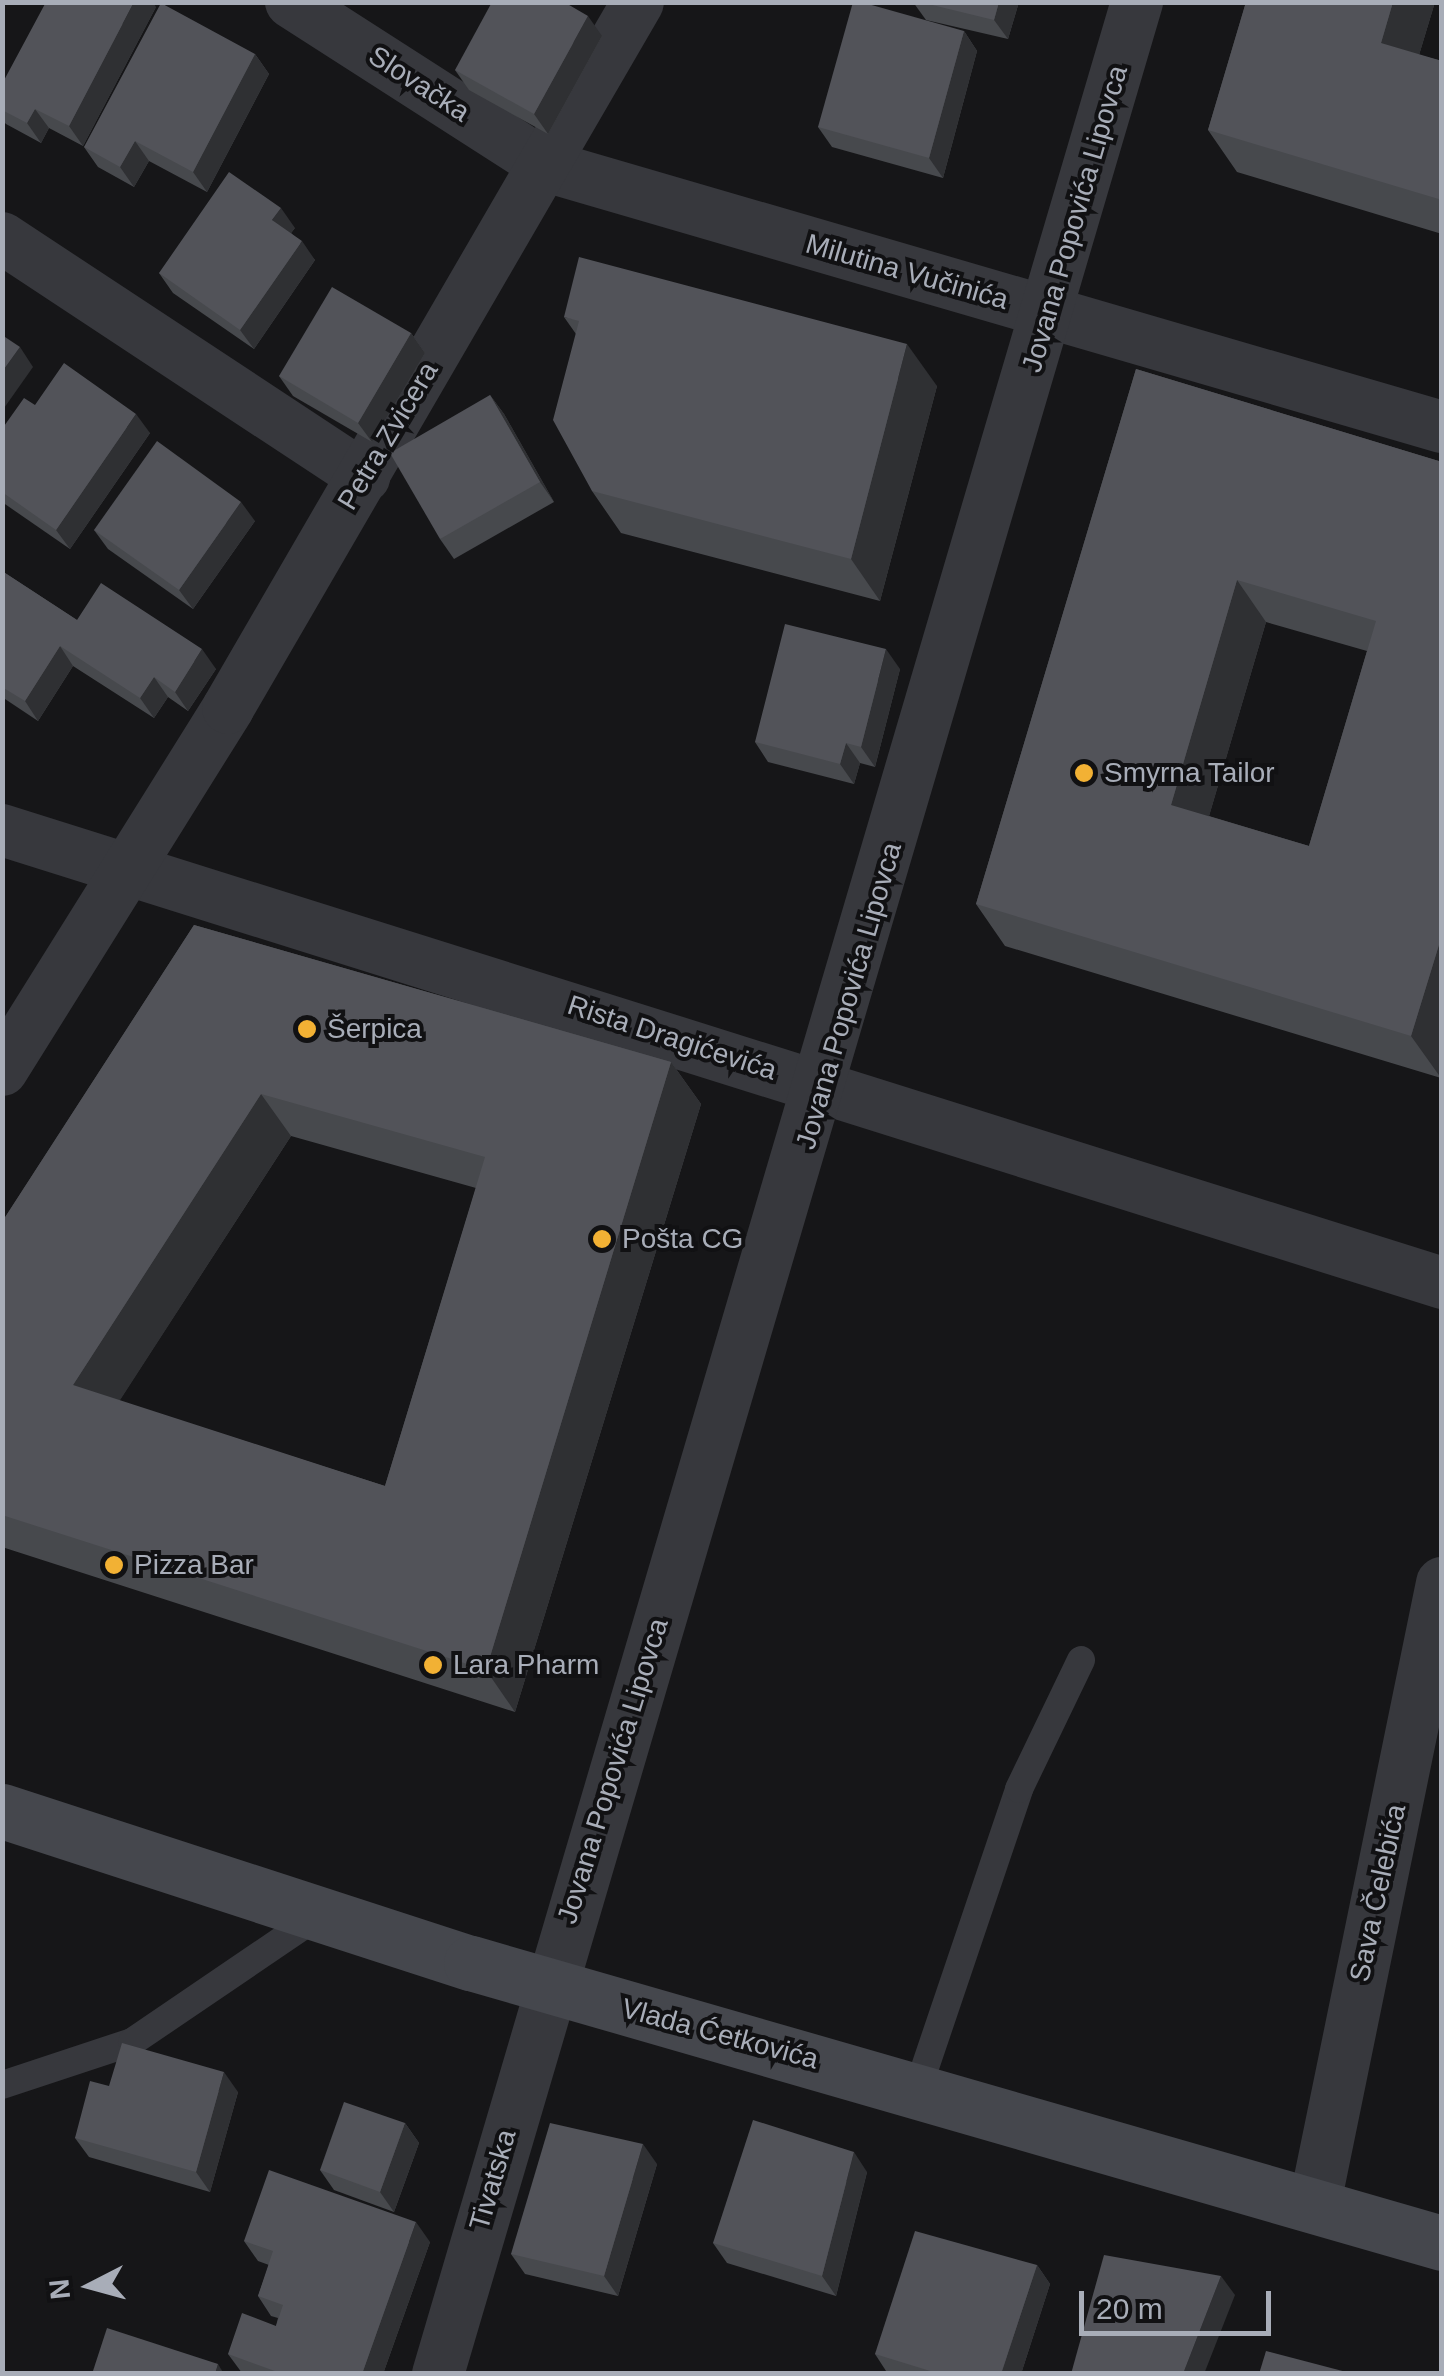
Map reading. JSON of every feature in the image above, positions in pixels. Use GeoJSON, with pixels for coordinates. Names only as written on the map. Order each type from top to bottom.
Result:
{"type":"FeatureCollection","features":[{"type":"Feature","properties":{"kind":"street","name":"Slovačka"},"geometry":{"type":"LineString","coordinates":[[291,2],[546,166]]}},
{"type":"Feature","properties":{"kind":"street","name":"Petra Zvicera"},"geometry":{"type":"LineString","coordinates":[[132,866],[546,166],[638,2]]}},
{"type":"Feature","properties":{"kind":"street","name":"Jovana Popovića Lipovca"},"geometry":{"type":"LineString","coordinates":[[546,1986],[824,1086],[1137,2]]}},
{"type":"Feature","properties":{"kind":"street","name":"Milutina Vučinića"},"geometry":{"type":"LineString","coordinates":[[546,166],[1442,427]]}},
{"type":"Feature","properties":{"kind":"street"},"geometry":{"type":"LineString","coordinates":[[2,238],[364,476]]}},
{"type":"Feature","properties":{"kind":"street","name":"Rista Dragićevića"},"geometry":{"type":"LineString","coordinates":[[2,830],[132,866],[1442,1283]]}},
{"type":"Feature","properties":{"kind":"street"},"geometry":{"type":"LineString","coordinates":[[2,1070],[132,866]]}},
{"type":"Feature","properties":{"kind":"street","name":"Sava Čelebića"},"geometry":{"type":"LineString","coordinates":[[1315,2203],[1442,1583]]}},
{"type":"Feature","properties":{"kind":"street","name":"Vlada Ćetkovića"},"geometry":{"type":"LineString","coordinates":[[2,1811],[546,1986],[918,2088],[1442,2243]]}},
{"type":"Feature","properties":{"kind":"street","name":"Tivatska"},"geometry":{"type":"LineString","coordinates":[[438,2374],[546,1986]]}},
{"type":"Feature","properties":{"kind":"lane"},"geometry":{"type":"LineString","coordinates":[[918,2088],[1019,1789],[1081,1660]]}},
{"type":"Feature","properties":{"kind":"lane"},"geometry":{"type":"LineString","coordinates":[[2,2085],[132,2042],[320,1914]]}},
{"type":"Feature","properties":{"kind":"building"},"geometry":{"type":"Polygon","coordinates":[[[46,2],[134,2],[69,126],[35,109],[27,123],[2,110],[2,84],[46,2]]]}},
{"type":"Feature","properties":{"kind":"building"},"geometry":{"type":"Polygon","coordinates":[[[492,2],[564,2],[588,16],[534,114],[455,70],[492,2]]]}},
{"type":"Feature","properties":{"kind":"building"},"geometry":{"type":"Polygon","coordinates":[[[853,2],[964,31],[929,158],[818,127],[853,2]]]}},
{"type":"Feature","properties":{"kind":"building"},"geometry":{"type":"Polygon","coordinates":[[[920,2],[999,2],[994,20],[920,2]]]}},
{"type":"Feature","properties":{"kind":"building"},"geometry":{"type":"Polygon","coordinates":[[[1246,2],[1393,2],[1381,43],[1442,61],[1442,200],[1208,130],[1246,2]]]}},
{"type":"Feature","properties":{"kind":"building"},"geometry":{"type":"Polygon","coordinates":[[[161,3],[255,54],[193,172],[135,141],[120,167],[84,147],[161,3]]]}},
{"type":"Feature","properties":{"kind":"building"},"geometry":{"type":"Polygon","coordinates":[[[229,172],[281,208],[272,220],[302,241],[240,330],[159,273],[229,172]]]}},
{"type":"Feature","properties":{"kind":"building"},"geometry":{"type":"Polygon","coordinates":[[[579,257],[907,344],[851,559],[592,491],[553,420],[579,321],[564,317],[579,257]]]}},
{"type":"Feature","properties":{"kind":"building"},"geometry":{"type":"Polygon","coordinates":[[[332,287],[411,333],[358,423],[279,376],[332,287]]]}},
{"type":"Feature","properties":{"kind":"building"},"geometry":{"type":"Polygon","coordinates":[[[2,335],[20,347],[2,372],[2,335]]]}},
{"type":"Feature","properties":{"kind":"building"},"geometry":{"type":"Polygon","coordinates":[[[64,363],[136,414],[56,530],[2,492],[2,429],[24,398],[35,405],[64,363]]]}},
{"type":"Feature","properties":{"kind":"building"},"geometry":{"type":"Polygon","coordinates":[[[1136,369],[1442,462],[1442,935],[1411,1036],[976,904],[1136,369]],[[1237,580],[1171,805],[1309,846],[1376,621],[1237,580]]]}},
{"type":"Feature","properties":{"kind":"building"},"geometry":{"type":"Polygon","coordinates":[[[490,395],[540,482],[440,539],[390,453],[490,395]]]}},
{"type":"Feature","properties":{"kind":"building"},"geometry":{"type":"Polygon","coordinates":[[[157,441],[241,502],[179,590],[94,530],[157,441]]]}},
{"type":"Feature","properties":{"kind":"building"},"geometry":{"type":"Polygon","coordinates":[[[2,571],[77,620],[101,583],[202,649],[175,692],[154,677],[140,698],[60,646],[25,701],[2,687],[2,571]]]}},
{"type":"Feature","properties":{"kind":"building"},"geometry":{"type":"Polygon","coordinates":[[[785,624],[886,649],[861,747],[846,743],[840,764],[755,742],[785,624]]]}},
{"type":"Feature","properties":{"kind":"building"},"geometry":{"type":"Polygon","coordinates":[[[194,925],[671,1062],[486,1670],[2,1515],[2,1222],[194,925]],[[261,1094],[73,1385],[385,1486],[485,1157],[261,1094]]]}},
{"type":"Feature","properties":{"kind":"building"},"geometry":{"type":"Polygon","coordinates":[[[122,2043],[224,2072],[196,2172],[75,2138],[90,2081],[109,2086],[122,2043]]]}},
{"type":"Feature","properties":{"kind":"building"},"geometry":{"type":"Polygon","coordinates":[[[344,2102],[405,2123],[380,2192],[320,2170],[344,2102]]]}},
{"type":"Feature","properties":{"kind":"building"},"geometry":{"type":"Polygon","coordinates":[[[753,2120],[854,2152],[822,2276],[713,2243],[753,2120]]]}},
{"type":"Feature","properties":{"kind":"building"},"geometry":{"type":"Polygon","coordinates":[[[550,2123],[643,2144],[604,2276],[511,2254],[550,2123]]]}},
{"type":"Feature","properties":{"kind":"building"},"geometry":{"type":"Polygon","coordinates":[[[269,2170],[416,2222],[362,2374],[283,2374],[228,2354],[242,2313],[276,2326],[283,2305],[258,2296],[273,2251],[244,2241],[269,2170]]]}},
{"type":"Feature","properties":{"kind":"building"},"geometry":{"type":"Polygon","coordinates":[[[915,2231],[1037,2265],[1001,2374],[940,2374],[875,2354],[915,2231]]]}},
{"type":"Feature","properties":{"kind":"building"},"geometry":{"type":"Polygon","coordinates":[[[1104,2255],[1221,2276],[1183,2374],[1071,2374],[1104,2255]]]}},
{"type":"Feature","properties":{"kind":"building"},"geometry":{"type":"Polygon","coordinates":[[[107,2328],[218,2364],[215,2374],[92,2374],[107,2328]]]}},
{"type":"Feature","properties":{"kind":"building"},"geometry":{"type":"Polygon","coordinates":[[[1266,2351],[1354,2374],[1259,2374],[1266,2351]]]}},
{"type":"Feature","properties":{"kind":"place","name":"Smyrna Tailor"},"geometry":{"type":"Point","coordinates":[1084,773]}},
{"type":"Feature","properties":{"kind":"place","name":"Šerpica"},"geometry":{"type":"Point","coordinates":[307,1029]}},
{"type":"Feature","properties":{"kind":"place","name":"Pošta CG"},"geometry":{"type":"Point","coordinates":[602,1239]}},
{"type":"Feature","properties":{"kind":"place","name":"Pizza Bar"},"geometry":{"type":"Point","coordinates":[114,1565]}},
{"type":"Feature","properties":{"kind":"place","name":"Lara Pharm"},"geometry":{"type":"Point","coordinates":[433,1665]}}]}
